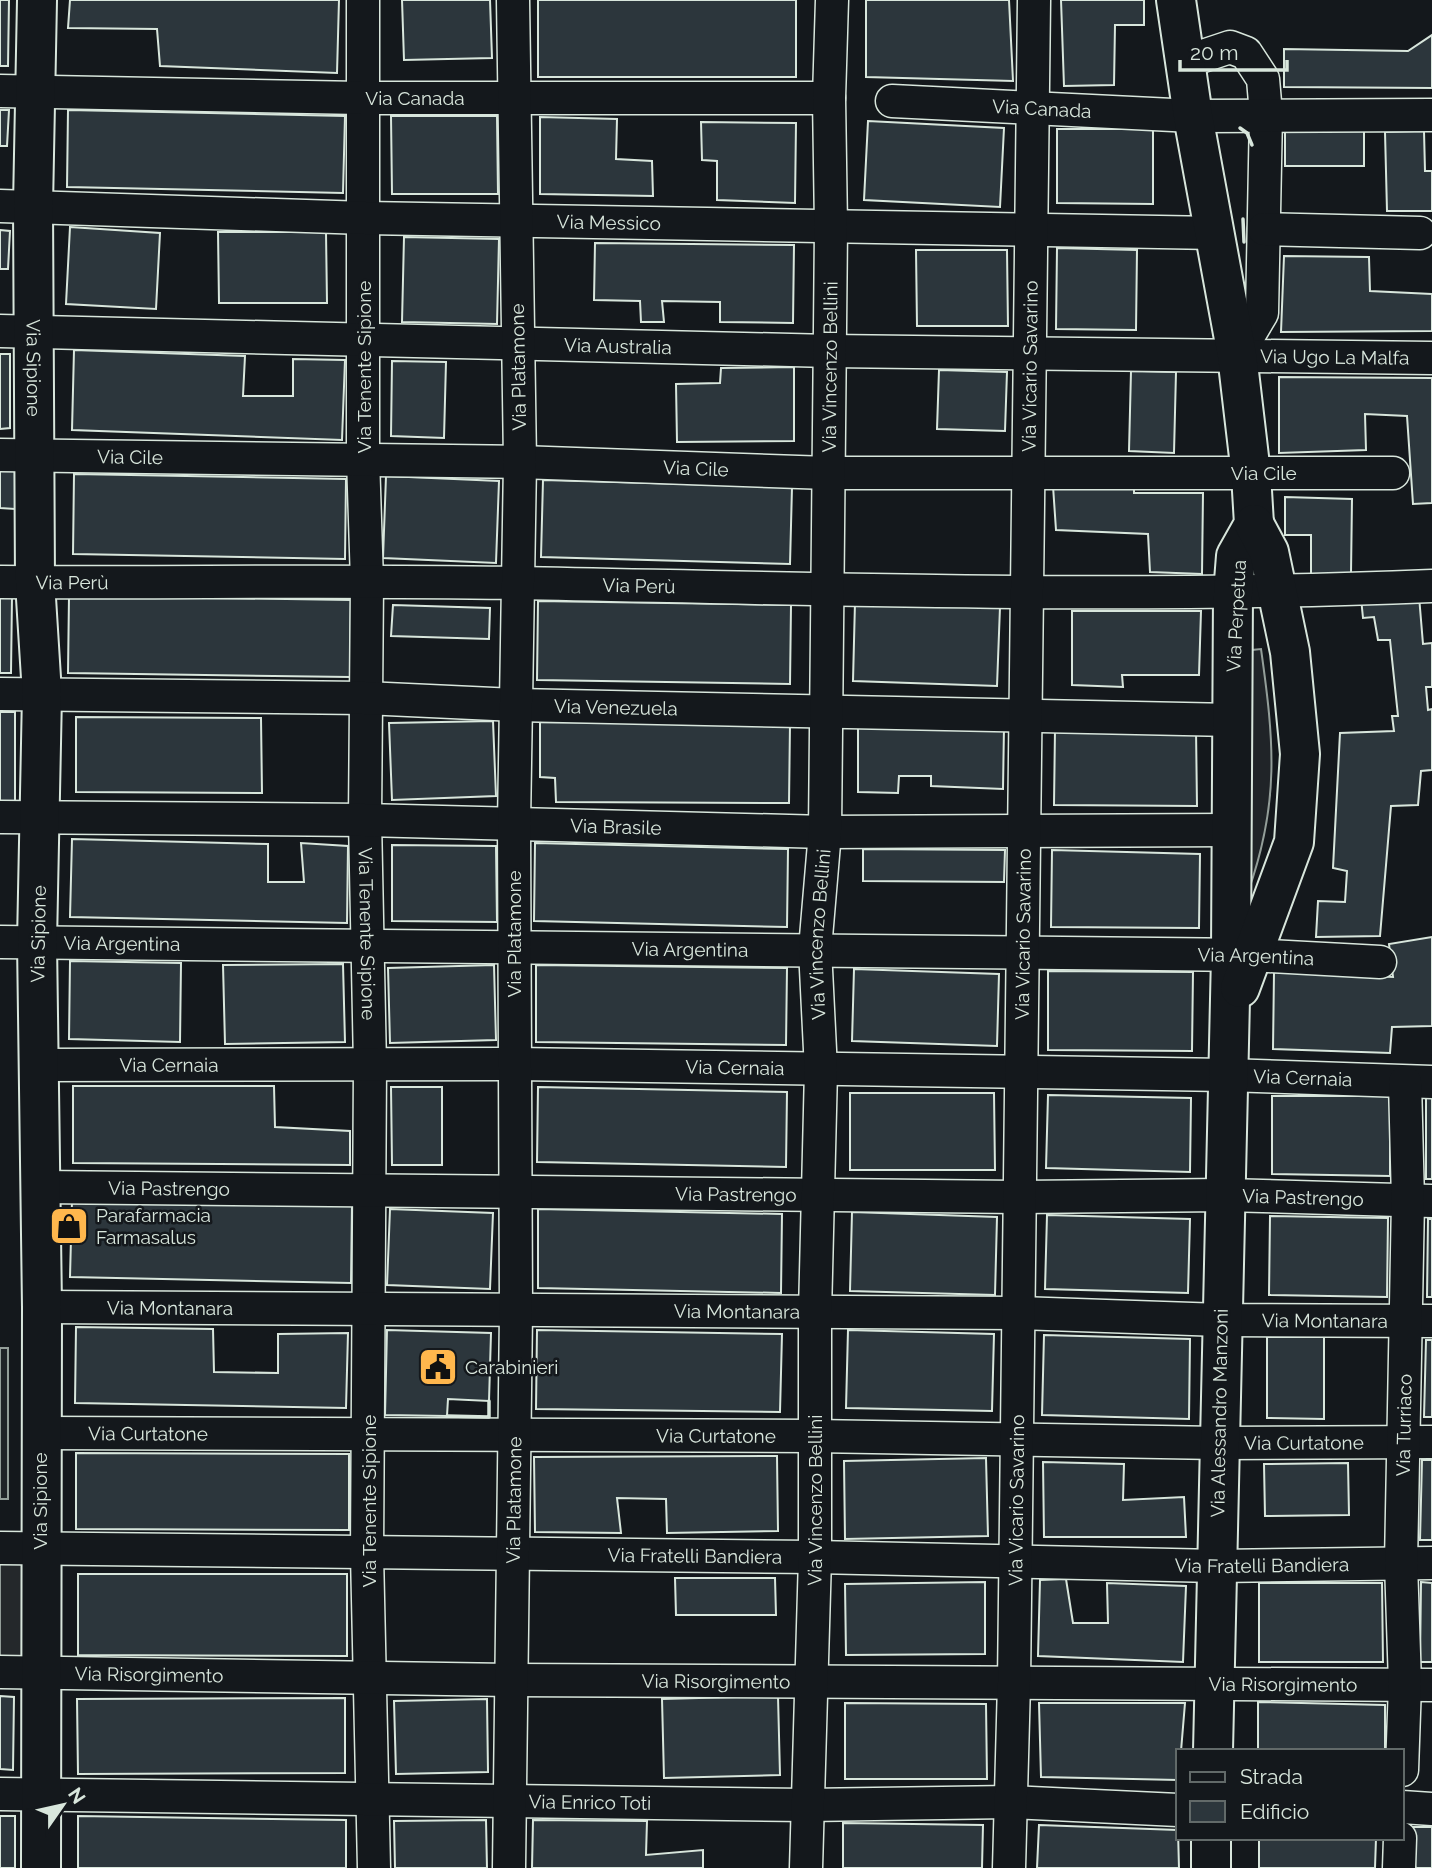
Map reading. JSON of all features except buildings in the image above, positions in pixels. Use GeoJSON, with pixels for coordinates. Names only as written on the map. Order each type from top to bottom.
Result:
{"type":"FeatureCollection","features":[{"type":"Feature","properties":{"kind":"street","name":"Via Sipione"},"geometry":{"type":"LineString","coordinates":[[37,0],[38,92],[17,206],[17,331],[18,582],[42,694],[41,818],[19,942],[39,1065],[42,1307],[39,1673],[41,1868]]}},
{"type":"Feature","properties":{"kind":"street","name":"Via Tenente Sipione"},"geometry":{"type":"LineString","coordinates":[[363,0],[363,458],[368,582],[365,820],[370,1066],[367,1554],[372,1676],[374,1868]]}},
{"type":"Feature","properties":{"kind":"street","name":"Via Platamone"},"geometry":{"type":"LineString","coordinates":[[509,1868],[516,1312],[513,947],[520,462],[513,0]]}},
{"type":"Feature","properties":{"kind":"street","name":"Via Vincenzo Bellini"},"geometry":{"type":"LineString","coordinates":[[806,1868],[815,1557],[815,1313],[821,1070],[815,949],[825,832],[831,227],[829,98],[832,0]]}},
{"type":"Feature","properties":{"kind":"street","name":"Via Vicario Savarino"},"geometry":{"type":"LineString","coordinates":[[1009,1868],[1014,1683],[1023,952],[1022,829],[1029,592],[1034,0]]}},
{"type":"Feature","properties":{"kind":"street"},"geometry":{"type":"LineString","coordinates":[[1176,0],[1193,116],[1237,355],[1254,524],[1269,552],[1290,652],[1300,754],[1294,842],[1241,955],[1229,1024],[1227,1075]]}},
{"type":"Feature","properties":{"kind":"street"},"geometry":{"type":"LineString","coordinates":[[1185,62],[1230,47],[1246,53],[1263,79],[1266,114],[1262,313],[1237,355]]}},
{"type":"Feature","properties":{"kind":"street","name":"Via Canada"},"geometry":{"type":"LineString","coordinates":[[0,91],[361,98],[829,98]]}},
{"type":"Feature","properties":{"kind":"street","name":"Via Canada"},"geometry":{"type":"LineString","coordinates":[[892,101],[1193,116],[1432,116]]}},
{"type":"Feature","properties":{"kind":"street","name":"Via Messico"},"geometry":{"type":"LineString","coordinates":[[17,206],[365,218],[1216,233]]}},
{"type":"Feature","properties":{"kind":"street"},"geometry":{"type":"LineString","coordinates":[[1264,229],[1420,233]]}},
{"type":"Feature","properties":{"kind":"street","name":"Via Australia"},"geometry":{"type":"LineString","coordinates":[[17,331],[365,342],[1237,355]]}},
{"type":"Feature","properties":{"kind":"street","name":"Via Ugo La Malfa"},"geometry":{"type":"LineString","coordinates":[[1237,355],[1432,358]]}},
{"type":"Feature","properties":{"kind":"street","name":"Via Cile"},"geometry":{"type":"LineString","coordinates":[[18,454],[363,458],[828,473],[1394,473]]}},
{"type":"Feature","properties":{"kind":"street","name":"Via Perpetua"},"geometry":{"type":"LineString","coordinates":[[1241,955],[1231,830],[1233,594],[1236,556],[1254,524]]}},
{"type":"Feature","properties":{"kind":"street","name":"Via Perù"},"geometry":{"type":"LineString","coordinates":[[18,582],[517,583],[827,592],[1233,594],[1432,586]]}},
{"type":"Feature","properties":{"kind":"street","name":"Via Venezuela"},"geometry":{"type":"LineString","coordinates":[[0,694],[365,698],[516,705],[1232,720]]}},
{"type":"Feature","properties":{"kind":"street","name":"Via Brasile"},"geometry":{"type":"LineString","coordinates":[[0,817],[365,820],[825,832],[1231,830]]}},
{"type":"Feature","properties":{"kind":"street","name":"Via Argentina"},"geometry":{"type":"LineString","coordinates":[[19,942],[1241,955],[1380,962]]}},
{"type":"Feature","properties":{"kind":"street","name":"Via Cernaia"},"geometry":{"type":"LineString","coordinates":[[39,1065],[516,1064],[1227,1075],[1419,1082]]}},
{"type":"Feature","properties":{"kind":"street","name":"Via Alessandro Manzoni"},"geometry":{"type":"LineString","coordinates":[[1213,1749],[1227,1075]]}},
{"type":"Feature","properties":{"kind":"street","name":"Via Turriaco"},"geometry":{"type":"LineString","coordinates":[[1404,1759],[1418,1685],[1401,1563],[1419,1442],[1419,1082]]}},
{"type":"Feature","properties":{"kind":"street","name":"Via Pastrengo"},"geometry":{"type":"LineString","coordinates":[[41,1186],[516,1189],[1018,1197],[1225,1195],[1420,1201]]}},
{"type":"Feature","properties":{"kind":"street","name":"Via Montanara"},"geometry":{"type":"LineString","coordinates":[[42,1307],[1018,1313],[1221,1320],[1418,1320]]}},
{"type":"Feature","properties":{"kind":"street","name":"Via Curtatone"},"geometry":{"type":"LineString","coordinates":[[40,1433],[514,1433],[1016,1438],[1218,1443],[1419,1442]]}},
{"type":"Feature","properties":{"kind":"street","name":"Via Fratelli Bandiera"},"geometry":{"type":"LineString","coordinates":[[0,1548],[815,1557],[1216,1566],[1432,1563]]}},
{"type":"Feature","properties":{"kind":"street","name":"Via Risorgimento"},"geometry":{"type":"LineString","coordinates":[[0,1672],[512,1680],[812,1679],[1418,1685]]}},
{"type":"Feature","properties":{"kind":"street","name":"Via Enrico Toti"},"geometry":{"type":"LineString","coordinates":[[0,1794],[807,1805],[1010,1802],[1176,1810]]}},
{"type":"Feature","properties":{"kind":"street"},"geometry":{"type":"LineString","coordinates":[[1404,1807],[1432,1809]]}},
{"type":"Feature","properties":{"kind":"street"},"geometry":{"type":"LineString","coordinates":[[1211,1840],[1211,1868]]}},
{"type":"Feature","properties":{"kind":"street"},"geometry":{"type":"LineString","coordinates":[[1399,1868],[1400,1840]]}},
{"type":"Feature","properties":{"kind":"shaded area"},"geometry":{"type":"Polygon","coordinates":[[[1261,649],[1271,743],[1270,800],[1248,892],[1252,650],[1261,649]]]}},
{"type":"Feature","properties":{"kind":"shaded area"},"geometry":{"type":"Polygon","coordinates":[[[0,1348],[8,1348],[8,1499],[0,1499],[0,1348]]]}},
{"type":"Feature","properties":{"kind":"shaded area"},"geometry":{"type":"Polygon","coordinates":[[[0,1548],[41,1548],[39,1673],[0,1672],[0,1548]]]}},
{"type":"Feature","properties":{"kind":"wall"},"geometry":{"type":"LineString","coordinates":[[1240,128],[1247,133],[1252,145]]}},
{"type":"Feature","properties":{"kind":"wall"},"geometry":{"type":"LineString","coordinates":[[1243,219],[1244,242]]}},
{"type":"Feature","properties":{"kind":"wall"},"geometry":{"type":"LineString","coordinates":[[447,1416],[489,1417],[489,1401]]}},
{"type":"Feature","properties":{"kind":"place","name":"Parafarmacia Farmasalus"},"geometry":{"type":"Point","coordinates":[69,1226]}},
{"type":"Feature","properties":{"kind":"place","name":"Carabinieri"},"geometry":{"type":"Point","coordinates":[438,1367]}}]}
